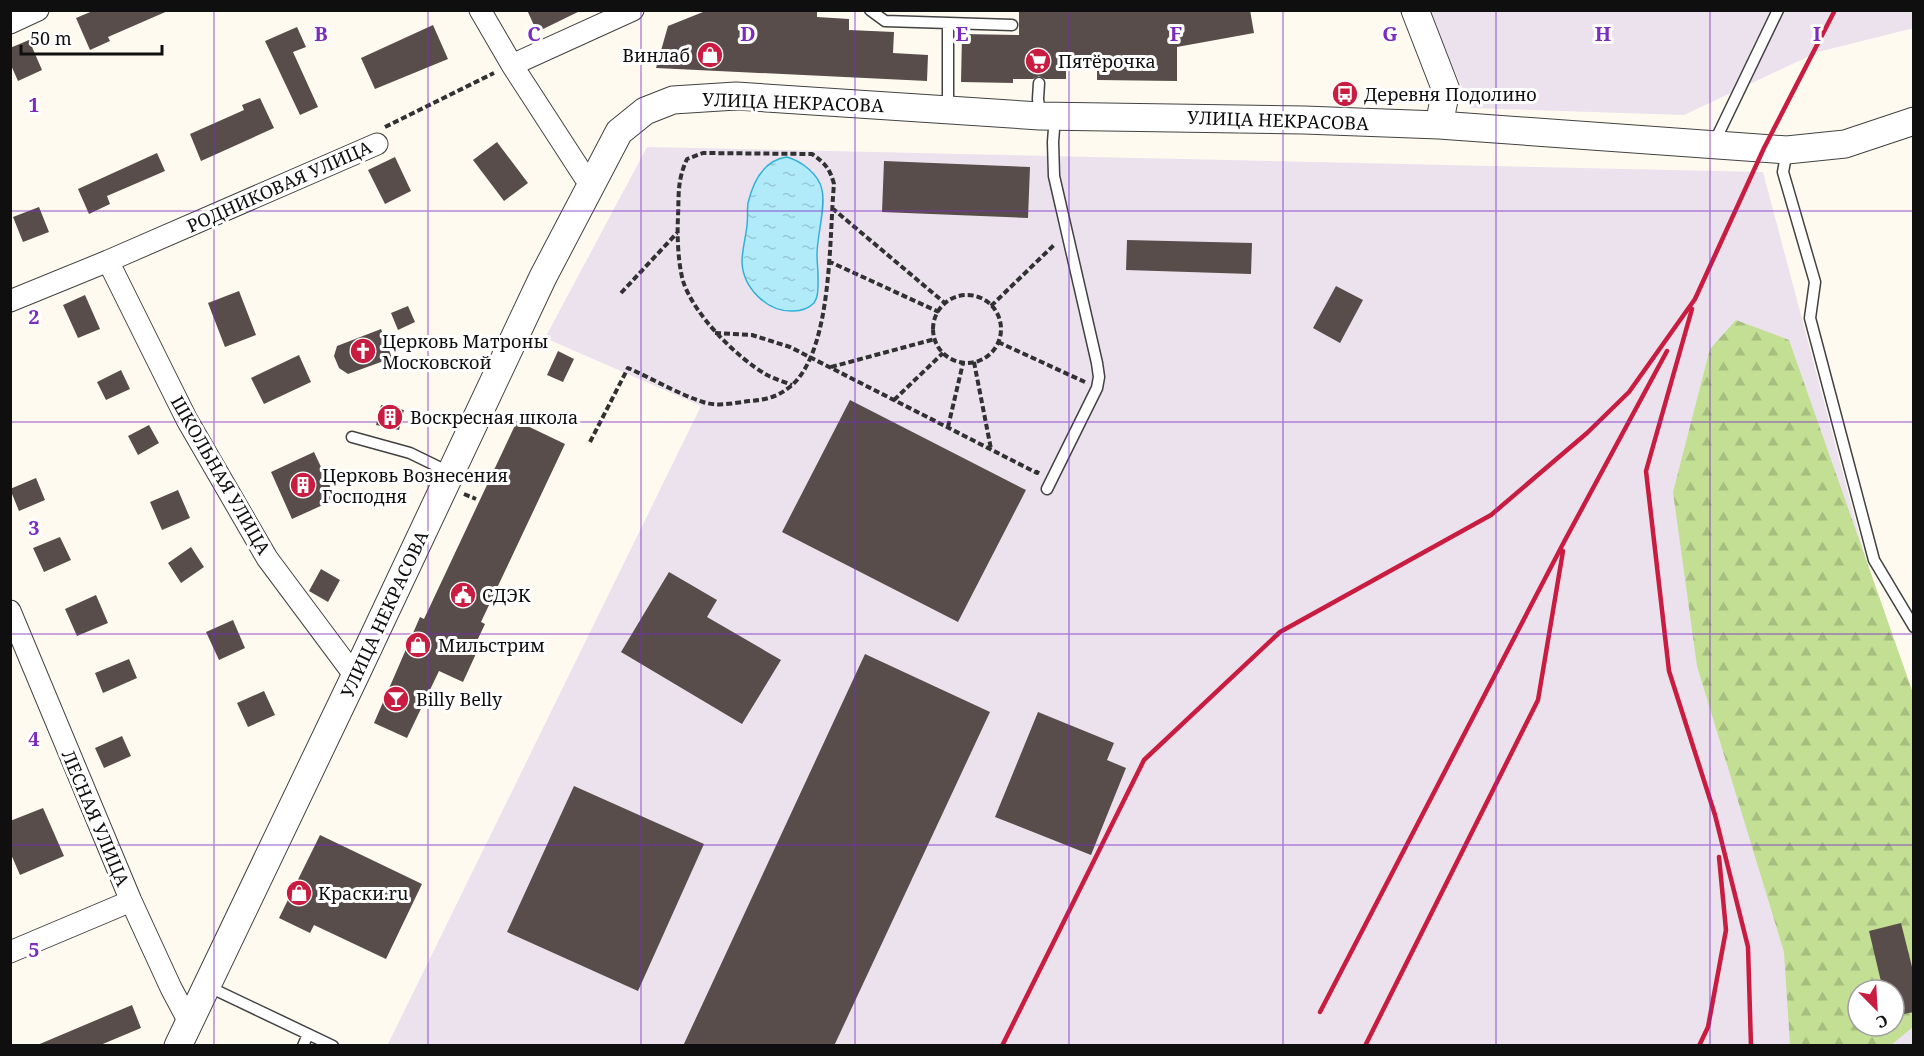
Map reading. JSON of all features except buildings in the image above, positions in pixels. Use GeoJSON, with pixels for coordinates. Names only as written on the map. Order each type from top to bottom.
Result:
{"type":"FeatureCollection","features":[{"type":"Feature","properties":{"kind":"street"},"geometry":{"type":"LineString","coordinates":[[10,23],[38,10]]}},
{"type":"Feature","properties":{"kind":"street"},"geometry":{"type":"LineString","coordinates":[[480,10],[512,64],[592,185]]}},
{"type":"Feature","properties":{"kind":"street"},"geometry":{"type":"LineString","coordinates":[[512,64],[633,10]]}},
{"type":"Feature","properties":{"kind":"street"},"geometry":{"type":"LineString","coordinates":[[1415,10],[1446,90],[1439,125]]}},
{"type":"Feature","properties":{"kind":"street","name":"УЛИЦА НЕКРАСОВА"},"geometry":{"type":"LineString","coordinates":[[184,1034],[356,676],[543,277],[619,132],[645,111],[673,100],[736,96],[1048,116],[1304,120],[1439,125],[1787,150],[1845,144],[1914,121]]}},
{"type":"Feature","properties":{"kind":"street","name":"РОДНИКОВАЯ УЛИЦА"},"geometry":{"type":"LineString","coordinates":[[10,300],[108,261],[377,144]]}},
{"type":"Feature","properties":{"kind":"street","name":"ШКОЛЬНАЯ УЛИЦА"},"geometry":{"type":"LineString","coordinates":[[108,261],[188,420],[267,558],[356,676]]}},
{"type":"Feature","properties":{"kind":"street","name":"ЛЕСНАЯ УЛИЦА"},"geometry":{"type":"LineString","coordinates":[[10,611],[131,901],[171,988],[184,1034]]}},
{"type":"Feature","properties":{"kind":"street"},"geometry":{"type":"LineString","coordinates":[[10,951],[131,901]]}},
{"type":"Feature","properties":{"kind":"lane"},"geometry":{"type":"LineString","coordinates":[[870,10],[885,21],[1012,25]]}},
{"type":"Feature","properties":{"kind":"lane"},"geometry":{"type":"LineString","coordinates":[[1713,146],[1778,10]]}},
{"type":"Feature","properties":{"kind":"lane"},"geometry":{"type":"LineString","coordinates":[[948,23],[948,110]]}},
{"type":"Feature","properties":{"kind":"lane"},"geometry":{"type":"LineString","coordinates":[[1039,83],[1038,99],[1048,116],[1053,142],[1054,176],[1099,377],[1097,388],[1047,489]]}},
{"type":"Feature","properties":{"kind":"lane"},"geometry":{"type":"LineString","coordinates":[[1787,150],[1783,172],[1815,282],[1810,318],[1874,560],[1914,627]]}},
{"type":"Feature","properties":{"kind":"lane"},"geometry":{"type":"LineString","coordinates":[[352,437],[410,453],[451,473]]}},
{"type":"Feature","properties":{"kind":"lane"},"geometry":{"type":"LineString","coordinates":[[207,986],[333,1046]]}},
{"type":"Feature","properties":{"kind":"lane"},"geometry":{"type":"LineString","coordinates":[[303,1046],[308,1034]]}},
{"type":"Feature","properties":{"kind":"path","name":"РОДНИКОВАЯ УЛИЦА"},"geometry":{"type":"LineString","coordinates":[[377,144],[385,127],[512,64]]}},
{"type":"Feature","properties":{"kind":"path"},"geometry":{"type":"LineString","coordinates":[[590,442],[628,368],[704,402],[719,404],[766,399],[780,394],[792,385],[810,357],[824,316],[834,184],[831,172],[826,164],[812,154],[703,153],[687,159],[679,177],[678,233],[683,280],[690,297],[715,333],[768,376],[792,385]]}},
{"type":"Feature","properties":{"kind":"path"},"geometry":{"type":"LineString","coordinates":[[832,208],[946,304]]}},
{"type":"Feature","properties":{"kind":"path"},"geometry":{"type":"LineString","coordinates":[[621,293],[678,233]]}},
{"type":"Feature","properties":{"kind":"path"},"geometry":{"type":"LineString","coordinates":[[991,306],[1066,233]]}},
{"type":"Feature","properties":{"kind":"path"},"geometry":{"type":"LineString","coordinates":[[1053,246],[1056,257]]}},
{"type":"Feature","properties":{"kind":"path"},"geometry":{"type":"LineString","coordinates":[[828,261],[939,312]]}},
{"type":"Feature","properties":{"kind":"path"},"geometry":{"type":"LineString","coordinates":[[966,296],[982,299],[991,306],[998,315],[1000,326],[998,342],[988,355],[974,362],[963,363],[943,353],[935,339],[933,328],[939,312],[946,304],[955,298],[966,296]]}},
{"type":"Feature","properties":{"kind":"path"},"geometry":{"type":"LineString","coordinates":[[715,333],[752,335],[790,347],[1037,473],[1042,462]]}},
{"type":"Feature","properties":{"kind":"path"},"geometry":{"type":"LineString","coordinates":[[831,367],[935,339]]}},
{"type":"Feature","properties":{"kind":"path"},"geometry":{"type":"LineString","coordinates":[[998,342],[1097,388]]}},
{"type":"Feature","properties":{"kind":"path"},"geometry":{"type":"LineString","coordinates":[[894,399],[943,353]]}},
{"type":"Feature","properties":{"kind":"path"},"geometry":{"type":"LineString","coordinates":[[974,362],[992,449]]}},
{"type":"Feature","properties":{"kind":"path"},"geometry":{"type":"LineString","coordinates":[[948,427],[963,363]]}},
{"type":"Feature","properties":{"kind":"path"},"geometry":{"type":"LineString","coordinates":[[1081,389],[1085,373]]}},
{"type":"Feature","properties":{"kind":"shaded area"},"geometry":{"type":"Polygon","coordinates":[[[1913,10],[1914,28],[1818,52],[1684,115],[1471,108],[1428,11],[1913,10]]]}},
{"type":"Feature","properties":{"kind":"shaded area"},"geometry":{"type":"Polygon","coordinates":[[[647,147],[1763,172],[1913,737],[1913,1045],[387,1046],[701,406],[545,338],[647,147]]]}},
{"type":"Feature","properties":{"kind":"green space"},"geometry":{"type":"Polygon","coordinates":[[[1736,320],[1789,340],[1913,693],[1913,1027],[1906,1033],[1906,978],[1846,978],[1846,1038],[1900,1038],[1891,1045],[1790,1045],[1784,952],[1697,666],[1673,492],[1710,349],[1736,320]]]}},
{"type":"Feature","properties":{"kind":"water"},"geometry":{"type":"Polygon","coordinates":[[[787,157],[803,165],[813,174],[820,184],[823,197],[817,247],[817,297],[809,307],[796,311],[774,307],[758,297],[747,281],[742,262],[748,203],[756,180],[772,162],[787,157]]]}},
{"type":"Feature","properties":{"kind":"railway"},"geometry":{"type":"LineString","coordinates":[[1002,1046],[1144,760],[1280,632],[1491,515],[1587,433],[1629,392],[1695,299],[1764,148],[1835,10]]}},
{"type":"Feature","properties":{"kind":"railway"},"geometry":{"type":"LineString","coordinates":[[1692,309],[1646,471],[1669,671],[1715,815],[1748,947],[1751,1046]]}},
{"type":"Feature","properties":{"kind":"railway"},"geometry":{"type":"LineString","coordinates":[[1320,1012],[1565,540],[1667,351]]}},
{"type":"Feature","properties":{"kind":"railway"},"geometry":{"type":"LineString","coordinates":[[1365,1046],[1538,700],[1563,551]]}},
{"type":"Feature","properties":{"kind":"railway"},"geometry":{"type":"LineString","coordinates":[[1699,1046],[1708,1027],[1726,930],[1719,857]]}},
{"type":"Feature","properties":{"kind":"place","name":"Винлаб"},"geometry":{"type":"Point","coordinates":[710,55]}},
{"type":"Feature","properties":{"kind":"place","name":"Пятёрочка"},"geometry":{"type":"Point","coordinates":[1038,61]}},
{"type":"Feature","properties":{"kind":"place","name":"Деревня Подолино"},"geometry":{"type":"Point","coordinates":[1345,94]}},
{"type":"Feature","properties":{"kind":"place","name":"Церковь Матроны Московской"},"geometry":{"type":"Point","coordinates":[363,351]}},
{"type":"Feature","properties":{"kind":"place","name":"Воскресная школа"},"geometry":{"type":"Point","coordinates":[390,417]}},
{"type":"Feature","properties":{"kind":"place","name":"Церковь Вознесения Господня"},"geometry":{"type":"Point","coordinates":[303,485]}},
{"type":"Feature","properties":{"kind":"place","name":"СДЭК"},"geometry":{"type":"Point","coordinates":[463,595]}},
{"type":"Feature","properties":{"kind":"place","name":"Мильстрим"},"geometry":{"type":"Point","coordinates":[418,645]}},
{"type":"Feature","properties":{"kind":"place","name":"Billy Belly"},"geometry":{"type":"Point","coordinates":[396,699]}},
{"type":"Feature","properties":{"kind":"place","name":"Краски.ru"},"geometry":{"type":"Point","coordinates":[299,893]}}]}
